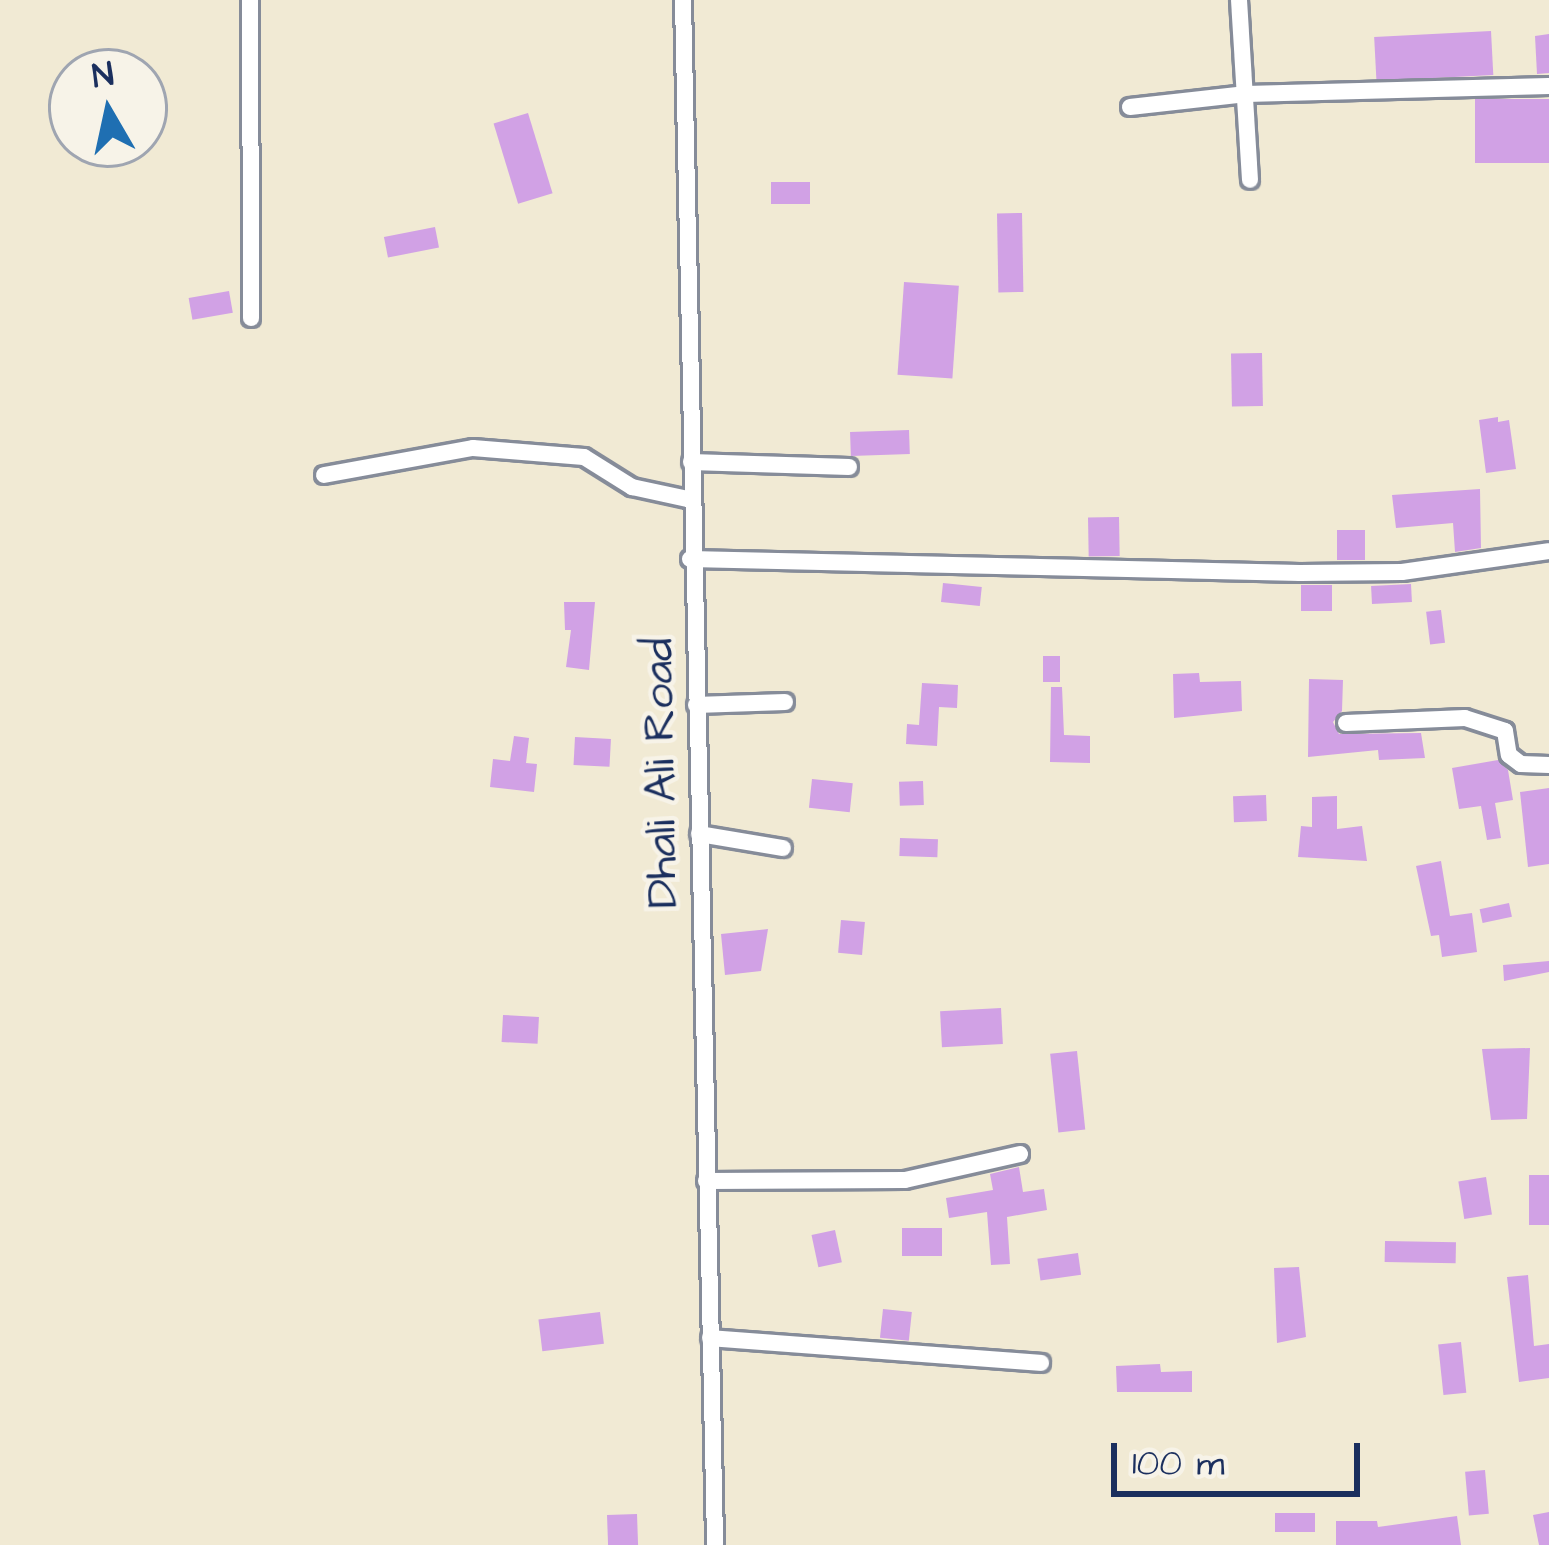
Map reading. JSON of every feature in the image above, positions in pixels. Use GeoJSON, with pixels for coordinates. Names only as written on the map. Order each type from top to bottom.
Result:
{"type":"FeatureCollection","features":[{"type":"Feature","properties":{"kind":"street"},"geometry":{"type":"LineString","coordinates":[[250,0],[251,318]]}},
{"type":"Feature","properties":{"kind":"street","name":"Dhali Ali Road"},"geometry":{"type":"LineString","coordinates":[[682,0],[715,1545]]}},
{"type":"Feature","properties":{"kind":"street"},"geometry":{"type":"LineString","coordinates":[[1239,0],[1250,180]]}},
{"type":"Feature","properties":{"kind":"street"},"geometry":{"type":"LineString","coordinates":[[1130,106],[1246,94],[1549,86]]}},
{"type":"Feature","properties":{"kind":"street"},"geometry":{"type":"LineString","coordinates":[[324,475],[473,448],[584,458],[632,487],[692,500]]}},
{"type":"Feature","properties":{"kind":"street"},"geometry":{"type":"LineString","coordinates":[[691,462],[849,467]]}},
{"type":"Feature","properties":{"kind":"street"},"geometry":{"type":"LineString","coordinates":[[692,559],[1321,573],[1402,572],[1549,551]]}},
{"type":"Feature","properties":{"kind":"street"},"geometry":{"type":"LineString","coordinates":[[696,705],[784,702]]}},
{"type":"Feature","properties":{"kind":"street"},"geometry":{"type":"LineString","coordinates":[[1346,723],[1466,718],[1505,730],[1509,755],[1521,764],[1549,765]]}},
{"type":"Feature","properties":{"kind":"street"},"geometry":{"type":"LineString","coordinates":[[699,834],[783,848]]}},
{"type":"Feature","properties":{"kind":"street"},"geometry":{"type":"LineString","coordinates":[[706,1181],[904,1180],[1020,1154]]}},
{"type":"Feature","properties":{"kind":"street"},"geometry":{"type":"LineString","coordinates":[[710,1338],[1041,1363]]}},
{"type":"Feature","properties":{"kind":"building"},"geometry":{"type":"Polygon","coordinates":[[[1491,31],[1493,75],[1376,81],[1374,37],[1491,31]]]}},
{"type":"Feature","properties":{"kind":"building"},"geometry":{"type":"Polygon","coordinates":[[[1549,34],[1549,73],[1537,74],[1535,36],[1549,34]]]}},
{"type":"Feature","properties":{"kind":"building"},"geometry":{"type":"Polygon","coordinates":[[[1475,99],[1549,99],[1549,163],[1475,163],[1475,99]]]}},
{"type":"Feature","properties":{"kind":"building"},"geometry":{"type":"Polygon","coordinates":[[[528,113],[553,193],[518,204],[494,124],[528,113]]]}},
{"type":"Feature","properties":{"kind":"building"},"geometry":{"type":"Polygon","coordinates":[[[771,182],[810,182],[810,204],[771,204],[771,182]]]}},
{"type":"Feature","properties":{"kind":"building"},"geometry":{"type":"Polygon","coordinates":[[[997,213],[1022,213],[1023,292],[998,292],[997,213]]]}},
{"type":"Feature","properties":{"kind":"building"},"geometry":{"type":"Polygon","coordinates":[[[435,227],[439,248],[388,258],[384,237],[435,227]]]}},
{"type":"Feature","properties":{"kind":"building"},"geometry":{"type":"Polygon","coordinates":[[[904,282],[959,286],[952,379],[898,375],[904,282]]]}},
{"type":"Feature","properties":{"kind":"building"},"geometry":{"type":"Polygon","coordinates":[[[229,291],[233,313],[192,320],[189,298],[229,291]]]}},
{"type":"Feature","properties":{"kind":"building"},"geometry":{"type":"Polygon","coordinates":[[[1262,353],[1263,406],[1232,407],[1231,354],[1262,353]]]}},
{"type":"Feature","properties":{"kind":"building"},"geometry":{"type":"Polygon","coordinates":[[[1498,417],[1498,422],[1509,420],[1516,469],[1486,473],[1479,420],[1498,417]]]}},
{"type":"Feature","properties":{"kind":"building"},"geometry":{"type":"Polygon","coordinates":[[[909,430],[910,454],[851,456],[850,432],[909,430]]]}},
{"type":"Feature","properties":{"kind":"building"},"geometry":{"type":"Polygon","coordinates":[[[1480,489],[1481,548],[1455,552],[1453,523],[1396,528],[1392,495],[1480,489]]]}},
{"type":"Feature","properties":{"kind":"building"},"geometry":{"type":"Polygon","coordinates":[[[1119,517],[1120,556],[1089,557],[1088,518],[1119,517]]]}},
{"type":"Feature","properties":{"kind":"building"},"geometry":{"type":"Polygon","coordinates":[[[1337,530],[1365,530],[1365,560],[1337,560],[1337,530]]]}},
{"type":"Feature","properties":{"kind":"building"},"geometry":{"type":"Polygon","coordinates":[[[943,583],[982,587],[980,606],[941,602],[943,583]]]}},
{"type":"Feature","properties":{"kind":"building"},"geometry":{"type":"Polygon","coordinates":[[[1411,584],[1412,602],[1372,604],[1371,586],[1411,584]]]}},
{"type":"Feature","properties":{"kind":"building"},"geometry":{"type":"Polygon","coordinates":[[[1301,585],[1332,585],[1332,611],[1301,611],[1301,585]]]}},
{"type":"Feature","properties":{"kind":"building"},"geometry":{"type":"Polygon","coordinates":[[[564,602],[595,602],[589,670],[566,667],[571,630],[565,630],[564,602]]]}},
{"type":"Feature","properties":{"kind":"building"},"geometry":{"type":"Polygon","coordinates":[[[1441,610],[1445,643],[1430,645],[1426,612],[1441,610]]]}},
{"type":"Feature","properties":{"kind":"building"},"geometry":{"type":"Polygon","coordinates":[[[1043,656],[1060,656],[1060,682],[1043,682],[1043,656]]]}},
{"type":"Feature","properties":{"kind":"building"},"geometry":{"type":"Polygon","coordinates":[[[1199,673],[1200,682],[1241,681],[1242,711],[1174,718],[1173,674],[1199,673]]]}},
{"type":"Feature","properties":{"kind":"building"},"geometry":{"type":"Polygon","coordinates":[[[1309,679],[1343,680],[1342,711],[1333,722],[1339,734],[1421,733],[1425,758],[1379,760],[1378,750],[1308,757],[1309,679]]]}},
{"type":"Feature","properties":{"kind":"building"},"geometry":{"type":"Polygon","coordinates":[[[922,683],[958,685],[957,708],[939,707],[937,746],[906,744],[907,724],[919,725],[922,683]]]}},
{"type":"Feature","properties":{"kind":"building"},"geometry":{"type":"Polygon","coordinates":[[[1051,687],[1062,687],[1064,735],[1090,736],[1090,763],[1050,762],[1051,687]]]}},
{"type":"Feature","properties":{"kind":"building"},"geometry":{"type":"Polygon","coordinates":[[[514,736],[529,738],[526,763],[537,764],[534,792],[490,787],[493,759],[510,761],[514,736]]]}},
{"type":"Feature","properties":{"kind":"building"},"geometry":{"type":"Polygon","coordinates":[[[575,737],[611,739],[609,767],[574,765],[575,737]]]}},
{"type":"Feature","properties":{"kind":"building"},"geometry":{"type":"Polygon","coordinates":[[[1498,760],[1508,770],[1513,800],[1495,803],[1501,838],[1487,840],[1481,806],[1459,809],[1452,768],[1498,760]]]}},
{"type":"Feature","properties":{"kind":"building"},"geometry":{"type":"Polygon","coordinates":[[[812,779],[853,783],[850,812],[809,808],[812,779]]]}},
{"type":"Feature","properties":{"kind":"building"},"geometry":{"type":"Polygon","coordinates":[[[923,781],[924,805],[900,806],[899,782],[923,781]]]}},
{"type":"Feature","properties":{"kind":"building"},"geometry":{"type":"Polygon","coordinates":[[[1549,788],[1549,864],[1528,867],[1520,792],[1549,788]]]}},
{"type":"Feature","properties":{"kind":"building"},"geometry":{"type":"Polygon","coordinates":[[[1266,795],[1267,821],[1234,822],[1233,796],[1266,795]]]}},
{"type":"Feature","properties":{"kind":"building"},"geometry":{"type":"Polygon","coordinates":[[[1337,796],[1337,829],[1362,826],[1367,861],[1298,857],[1301,826],[1312,827],[1312,797],[1337,796]]]}},
{"type":"Feature","properties":{"kind":"building"},"geometry":{"type":"Polygon","coordinates":[[[900,838],[938,839],[937,857],[899,856],[900,838]]]}},
{"type":"Feature","properties":{"kind":"building"},"geometry":{"type":"Polygon","coordinates":[[[1441,861],[1450,916],[1472,913],[1477,952],[1442,957],[1439,935],[1431,936],[1416,866],[1441,861]]]}},
{"type":"Feature","properties":{"kind":"building"},"geometry":{"type":"Polygon","coordinates":[[[1509,903],[1512,917],[1483,923],[1480,909],[1509,903]]]}},
{"type":"Feature","properties":{"kind":"building"},"geometry":{"type":"Polygon","coordinates":[[[841,920],[865,922],[862,955],[838,953],[841,920]]]}},
{"type":"Feature","properties":{"kind":"building"},"geometry":{"type":"Polygon","coordinates":[[[768,929],[761,971],[725,975],[721,934],[768,929]]]}},
{"type":"Feature","properties":{"kind":"building"},"geometry":{"type":"Polygon","coordinates":[[[1549,961],[1549,972],[1504,981],[1503,965],[1549,961]]]}},
{"type":"Feature","properties":{"kind":"building"},"geometry":{"type":"Polygon","coordinates":[[[1001,1008],[1003,1044],[942,1047],[940,1011],[1001,1008]]]}},
{"type":"Feature","properties":{"kind":"building"},"geometry":{"type":"Polygon","coordinates":[[[503,1015],[539,1017],[538,1044],[502,1042],[503,1015]]]}},
{"type":"Feature","properties":{"kind":"building"},"geometry":{"type":"Polygon","coordinates":[[[1530,1048],[1527,1119],[1491,1120],[1482,1049],[1530,1048]]]}},
{"type":"Feature","properties":{"kind":"building"},"geometry":{"type":"Polygon","coordinates":[[[1077,1051],[1085,1130],[1058,1132],[1050,1054],[1077,1051]]]}},
{"type":"Feature","properties":{"kind":"building"},"geometry":{"type":"Polygon","coordinates":[[[1019,1167],[1023,1192],[1044,1189],[1047,1210],[1007,1217],[1010,1264],[991,1265],[987,1212],[949,1218],[946,1198],[993,1190],[990,1174],[1019,1167]]]}},
{"type":"Feature","properties":{"kind":"building"},"geometry":{"type":"Polygon","coordinates":[[[1529,1175],[1549,1175],[1549,1225],[1529,1225],[1529,1175]]]}},
{"type":"Feature","properties":{"kind":"building"},"geometry":{"type":"Polygon","coordinates":[[[1486,1177],[1492,1215],[1464,1219],[1458,1181],[1486,1177]]]}},
{"type":"Feature","properties":{"kind":"building"},"geometry":{"type":"Polygon","coordinates":[[[902,1228],[942,1228],[942,1256],[902,1256],[902,1228]]]}},
{"type":"Feature","properties":{"kind":"building"},"geometry":{"type":"Polygon","coordinates":[[[835,1230],[842,1262],[818,1267],[812,1235],[835,1230]]]}},
{"type":"Feature","properties":{"kind":"building"},"geometry":{"type":"Polygon","coordinates":[[[1385,1241],[1456,1242],[1456,1263],[1385,1262],[1385,1241]]]}},
{"type":"Feature","properties":{"kind":"building"},"geometry":{"type":"Polygon","coordinates":[[[1078,1253],[1081,1275],[1040,1280],[1037,1259],[1078,1253]]]}},
{"type":"Feature","properties":{"kind":"building"},"geometry":{"type":"Polygon","coordinates":[[[1299,1267],[1306,1337],[1277,1343],[1274,1268],[1299,1267]]]}},
{"type":"Feature","properties":{"kind":"building"},"geometry":{"type":"Polygon","coordinates":[[[1528,1275],[1534,1346],[1549,1344],[1549,1378],[1519,1382],[1507,1277],[1528,1275]]]}},
{"type":"Feature","properties":{"kind":"building"},"geometry":{"type":"Polygon","coordinates":[[[883,1309],[912,1312],[909,1341],[880,1338],[883,1309]]]}},
{"type":"Feature","properties":{"kind":"building"},"geometry":{"type":"Polygon","coordinates":[[[600,1312],[604,1344],[542,1351],[538,1320],[600,1312]]]}},
{"type":"Feature","properties":{"kind":"building"},"geometry":{"type":"Polygon","coordinates":[[[1461,1342],[1466,1393],[1443,1395],[1438,1344],[1461,1342]]]}},
{"type":"Feature","properties":{"kind":"building"},"geometry":{"type":"Polygon","coordinates":[[[1160,1364],[1161,1372],[1192,1371],[1192,1392],[1117,1392],[1116,1366],[1160,1364]]]}},
{"type":"Feature","properties":{"kind":"building"},"geometry":{"type":"Polygon","coordinates":[[[1485,1470],[1489,1514],[1469,1516],[1465,1472],[1485,1470]]]}},
{"type":"Feature","properties":{"kind":"building"},"geometry":{"type":"Polygon","coordinates":[[[1549,1512],[1549,1545],[1539,1545],[1533,1515],[1549,1512]]]}},
{"type":"Feature","properties":{"kind":"building"},"geometry":{"type":"Polygon","coordinates":[[[1275,1513],[1315,1513],[1315,1532],[1275,1532],[1275,1513]]]}},
{"type":"Feature","properties":{"kind":"building"},"geometry":{"type":"Polygon","coordinates":[[[637,1514],[638,1545],[608,1545],[607,1515],[637,1514]]]}},
{"type":"Feature","properties":{"kind":"building"},"geometry":{"type":"Polygon","coordinates":[[[1457,1516],[1461,1545],[1336,1545],[1336,1521],[1377,1521],[1378,1527],[1457,1516]]]}}]}
